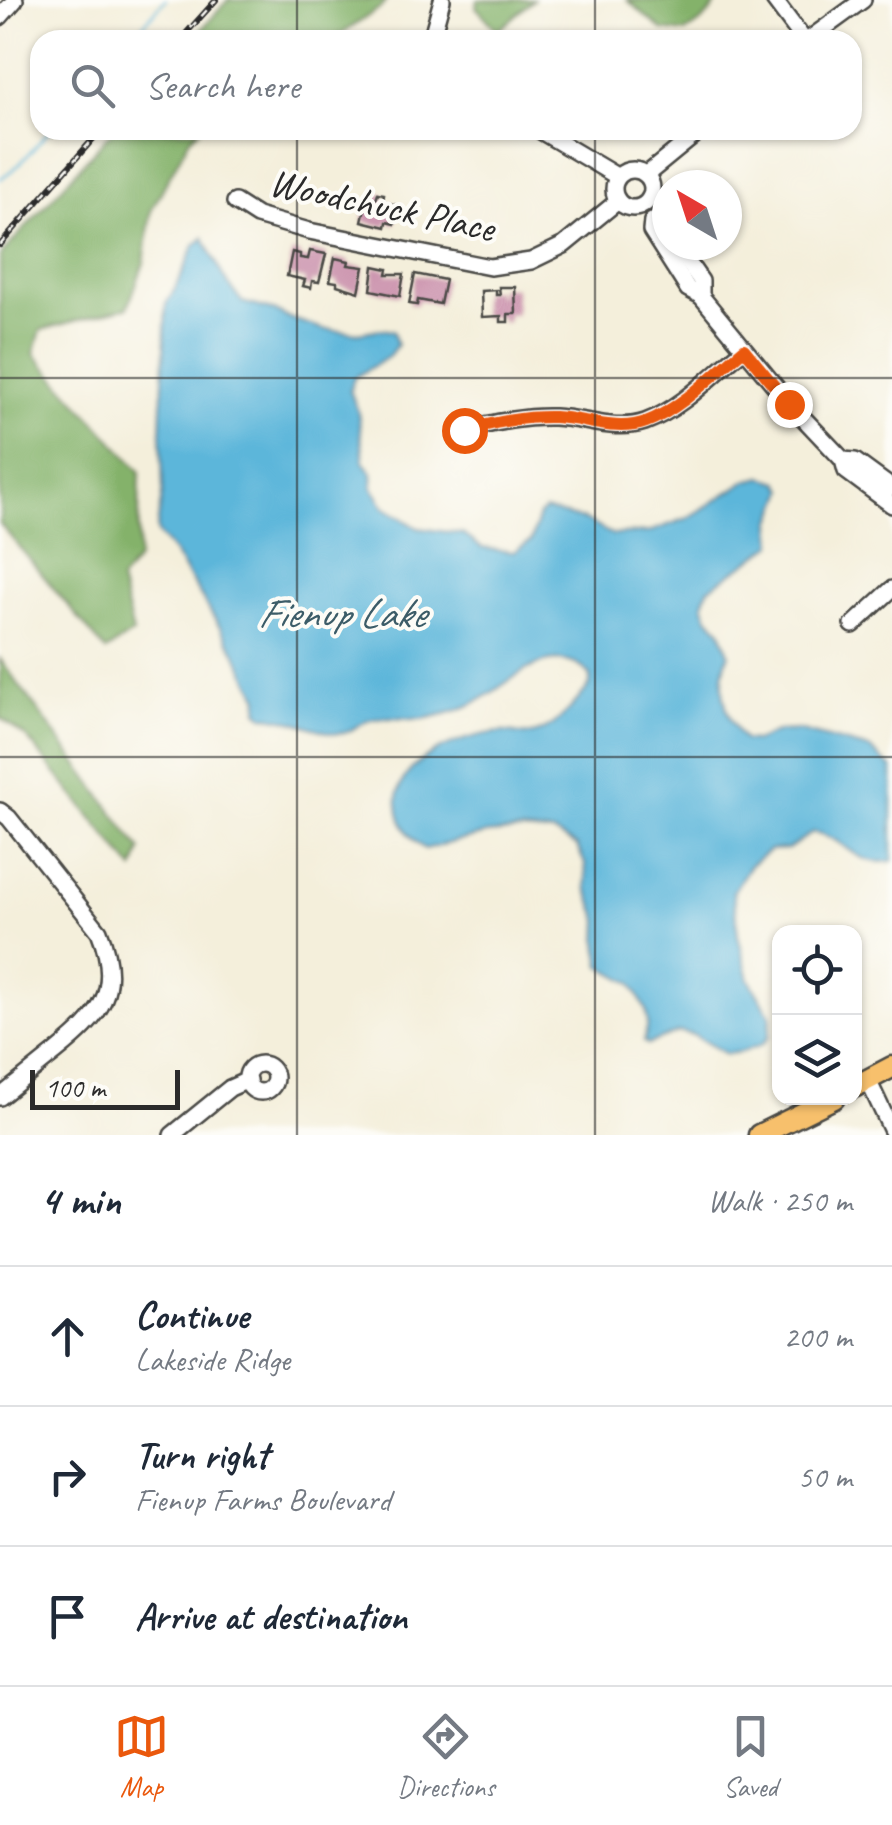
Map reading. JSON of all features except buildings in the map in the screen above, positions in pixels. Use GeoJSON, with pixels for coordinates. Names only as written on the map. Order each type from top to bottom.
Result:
{"type":"FeatureCollection","features":[{"type":"Feature","properties":{"kind":"main road"},"geometry":{"type":"LineString","coordinates":[[862,1083],[892,1067]]}},
{"type":"Feature","properties":{"kind":"main road"},"geometry":{"type":"LineString","coordinates":[[759,1135],[820,1105]]}},
{"type":"Feature","properties":{"kind":"street"},"geometry":{"type":"LineString","coordinates":[[0,17],[16,0]]}},
{"type":"Feature","properties":{"kind":"street"},"geometry":{"type":"LineString","coordinates":[[434,30],[442,0]]}},
{"type":"Feature","properties":{"kind":"street"},"geometry":{"type":"LineString","coordinates":[[774,0],[798,30]]}},
{"type":"Feature","properties":{"kind":"street"},"geometry":{"type":"LineString","coordinates":[[820,30],[863,0]]}},
{"type":"Feature","properties":{"kind":"street"},"geometry":{"type":"LineString","coordinates":[[557,140],[618,177]]}},
{"type":"Feature","properties":{"kind":"street"},"geometry":{"type":"LineString","coordinates":[[646,175],[689,140]]}},
{"type":"Feature","properties":{"kind":"street"},"geometry":{"type":"LineString","coordinates":[[628,170],[646,175],[652,185],[647,202],[629,208],[618,201],[614,189],[618,177],[628,170]]}},
{"type":"Feature","properties":{"kind":"street","name":"Woodchuck Place"},"geometry":{"type":"LineString","coordinates":[[235,202],[257,216],[309,231],[490,267],[530,261],[564,245],[618,201]]}},
{"type":"Feature","properties":{"kind":"street"},"geometry":{"type":"LineString","coordinates":[[642,206],[652,221],[652,233]]}},
{"type":"Feature","properties":{"kind":"street"},"geometry":{"type":"LineString","coordinates":[[670,260],[688,289],[701,296],[789,404],[843,460],[846,471],[892,505]]}},
{"type":"Feature","properties":{"kind":"street"},"geometry":{"type":"LineString","coordinates":[[686,260],[701,281],[701,296]]}},
{"type":"Feature","properties":{"kind":"street"},"geometry":{"type":"LineString","coordinates":[[464,430],[518,418],[559,417],[610,426],[642,423],[664,413],[744,349]]}},
{"type":"Feature","properties":{"kind":"street"},"geometry":{"type":"LineString","coordinates":[[843,460],[855,461],[892,488]]}},
{"type":"Feature","properties":{"kind":"street"},"geometry":{"type":"LineString","coordinates":[[852,625],[892,588]]}},
{"type":"Feature","properties":{"kind":"street"},"geometry":{"type":"LineString","coordinates":[[0,811],[99,931],[107,950],[110,985],[104,1002],[82,1032],[0,1097]]}},
{"type":"Feature","properties":{"kind":"street"},"geometry":{"type":"LineString","coordinates":[[172,1135],[230,1088],[248,1080]]}},
{"type":"Feature","properties":{"kind":"street"},"geometry":{"type":"LineString","coordinates":[[862,1086],[892,1131]]}},
{"type":"Feature","properties":{"kind":"green space"},"geometry":{"type":"Polygon","coordinates":[[[228,0],[386,0],[347,30],[201,30],[228,0]]]}},
{"type":"Feature","properties":{"kind":"green space"},"geometry":{"type":"Polygon","coordinates":[[[478,0],[533,0],[499,30],[476,7],[478,0]]]}},
{"type":"Feature","properties":{"kind":"green space"},"geometry":{"type":"Polygon","coordinates":[[[627,0],[718,0],[708,15],[690,30],[662,30],[627,0]]]}},
{"type":"Feature","properties":{"kind":"green space"},"geometry":{"type":"Polygon","coordinates":[[[104,140],[189,140],[151,211],[144,263],[128,307],[41,330],[34,354],[140,471],[138,559],[120,581],[133,633],[106,651],[0,524],[0,256],[104,140]]]}},
{"type":"Feature","properties":{"kind":"green space"},"geometry":{"type":"Polygon","coordinates":[[[0,659],[141,850],[134,870],[28,739],[0,717],[0,659]]]}},
{"type":"Feature","properties":{"kind":"water","name":"Fienup Lake"},"geometry":{"type":"Polygon","coordinates":[[[204,238],[224,278],[242,302],[323,329],[393,331],[397,345],[388,357],[354,378],[350,390],[373,488],[384,507],[418,528],[463,534],[482,548],[514,552],[531,541],[539,515],[545,510],[585,520],[613,535],[649,532],[688,518],[746,481],[762,477],[780,482],[785,490],[772,523],[774,544],[708,589],[703,603],[708,617],[721,630],[729,653],[723,675],[727,709],[744,740],[798,730],[870,749],[892,768],[892,861],[868,860],[813,832],[788,849],[770,850],[749,866],[733,892],[749,979],[771,1016],[769,1037],[761,1045],[726,1054],[693,1035],[679,1032],[647,1044],[644,1041],[646,1010],[631,983],[601,966],[599,920],[577,846],[553,833],[521,831],[487,834],[425,849],[403,825],[398,805],[400,789],[419,763],[470,738],[502,732],[528,734],[557,721],[590,685],[590,674],[574,663],[542,663],[481,700],[438,716],[374,719],[344,733],[264,716],[258,710],[259,698],[234,650],[157,528],[163,488],[166,303],[194,246],[204,238]]]}},
{"type":"Feature","properties":{"kind":"waterway"},"geometry":{"type":"LineString","coordinates":[[139,30],[165,0]]}},
{"type":"Feature","properties":{"kind":"waterway"},"geometry":{"type":"LineString","coordinates":[[0,179],[41,140]]}},
{"type":"Feature","properties":{"kind":"railway"},"geometry":{"type":"LineString","coordinates":[[189,30],[216,0]]}},
{"type":"Feature","properties":{"kind":"railway"},"geometry":{"type":"LineString","coordinates":[[0,245],[92,140]]}},
{"type":"Feature","properties":{"kind":"route"},"geometry":{"type":"LineString","coordinates":[[464,430],[518,418],[559,417],[610,426],[642,423],[664,413],[744,349],[789,404]]}}]}
